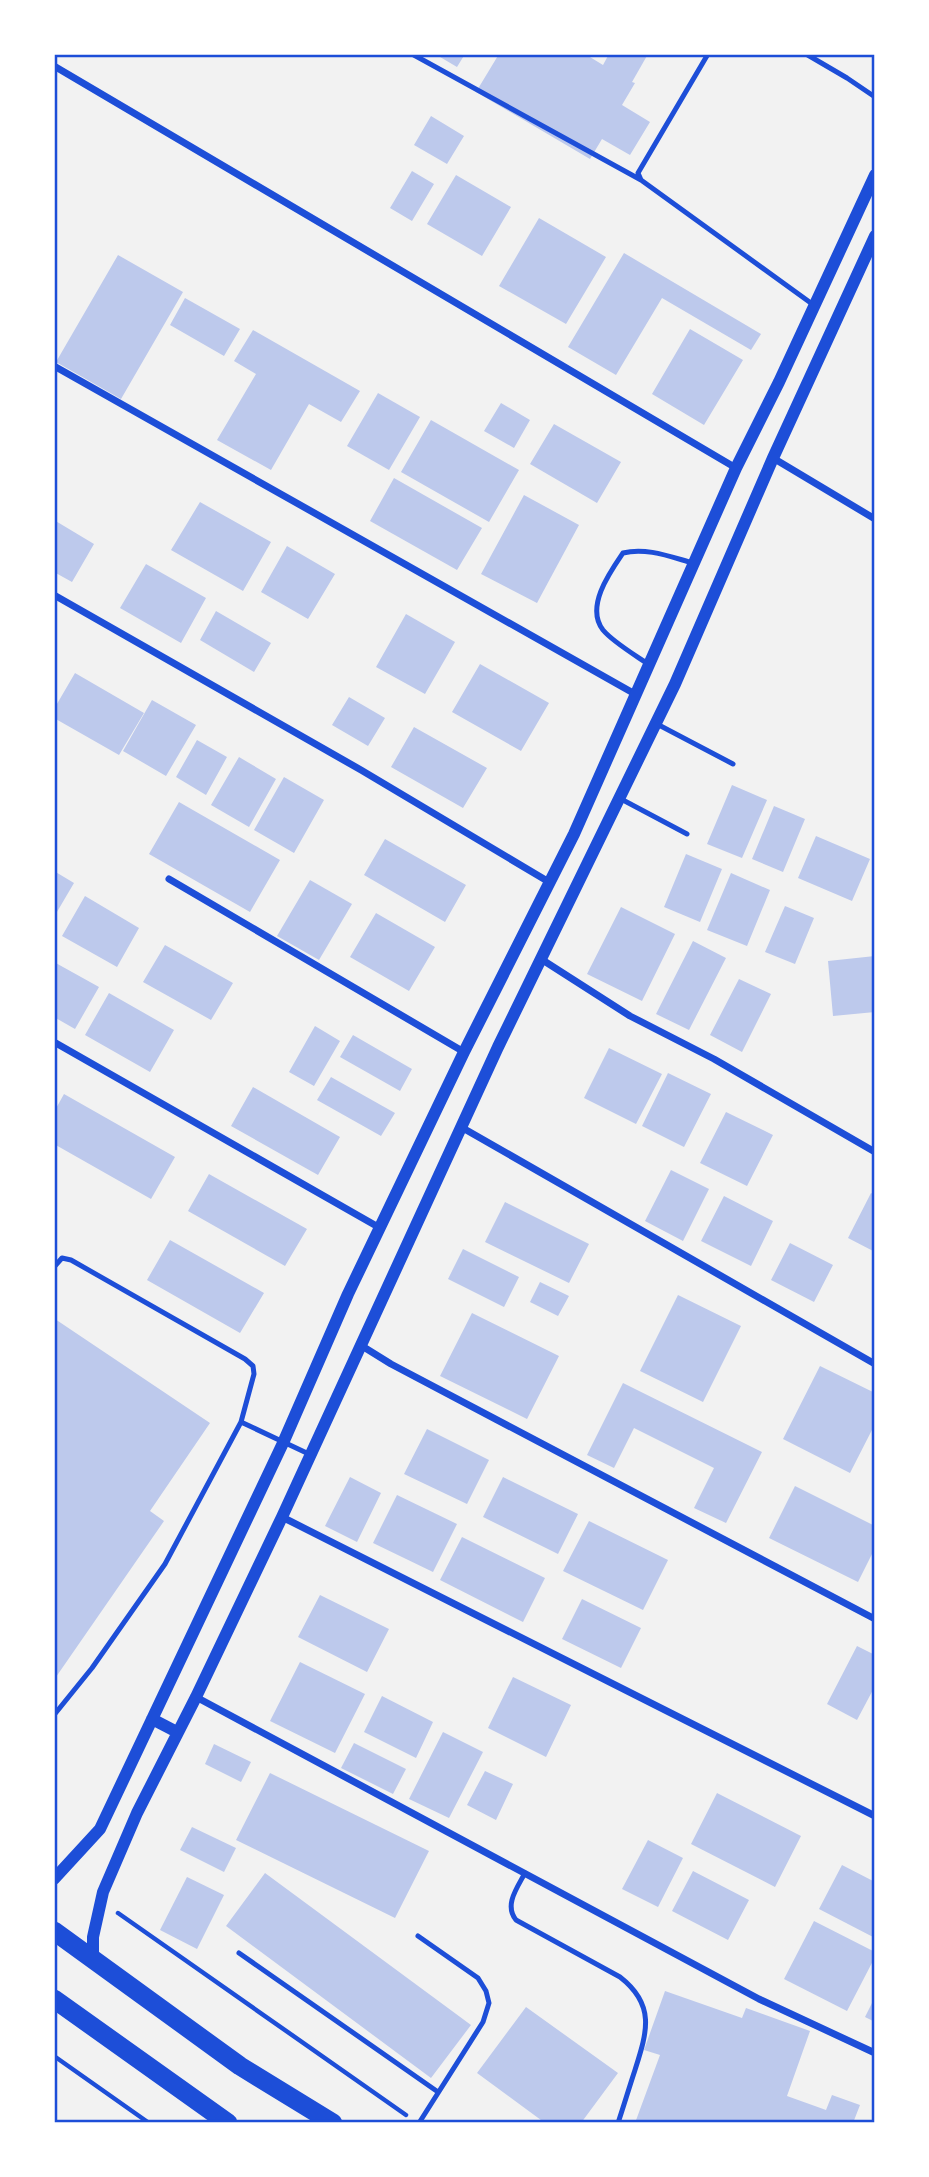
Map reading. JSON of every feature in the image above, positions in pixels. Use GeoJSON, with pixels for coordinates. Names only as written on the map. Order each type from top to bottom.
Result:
{"type":"FeatureCollection","features":[{"type":"Feature","properties":{"kind":"highway"},"geometry":{"type":"LineString","coordinates":[[54,1931],[240,2066],[333,2123]]}},
{"type":"Feature","properties":{"kind":"highway"},"geometry":{"type":"LineString","coordinates":[[54,1999],[228,2123]]}},
{"type":"Feature","properties":{"kind":"street"},"geometry":{"type":"LineString","coordinates":[[54,66],[737,468]]}},
{"type":"Feature","properties":{"kind":"street"},"geometry":{"type":"LineString","coordinates":[[54,1879],[100,1829],[283,1443],[348,1294],[464,1052],[575,834],[693,563],[875,175]]}},
{"type":"Feature","properties":{"kind":"street"},"geometry":{"type":"LineString","coordinates":[[93,1960],[93,1937],[103,1892],[137,1813],[282,1517],[461,1127],[675,684],[773,458],[871,254],[875,236]]}},
{"type":"Feature","properties":{"kind":"street"},"geometry":{"type":"LineString","coordinates":[[54,366],[635,694]]}},
{"type":"Feature","properties":{"kind":"street"},"geometry":{"type":"LineString","coordinates":[[773,458],[875,519]]}},
{"type":"Feature","properties":{"kind":"street"},"geometry":{"type":"LineString","coordinates":[[54,596],[360,770],[549,882]]}},
{"type":"Feature","properties":{"kind":"street"},"geometry":{"type":"LineString","coordinates":[[575,834],[595,845]]}},
{"type":"Feature","properties":{"kind":"street"},"geometry":{"type":"LineString","coordinates":[[169,879],[464,1052]]}},
{"type":"Feature","properties":{"kind":"street"},"geometry":{"type":"LineString","coordinates":[[541,959],[630,1016],[714,1059],[875,1153]]}},
{"type":"Feature","properties":{"kind":"street"},"geometry":{"type":"LineString","coordinates":[[54,1042],[380,1228]]}},
{"type":"Feature","properties":{"kind":"street"},"geometry":{"type":"LineString","coordinates":[[461,1127],[875,1364]]}},
{"type":"Feature","properties":{"kind":"street"},"geometry":{"type":"LineString","coordinates":[[362,1346],[875,1619]]}},
{"type":"Feature","properties":{"kind":"street"},"geometry":{"type":"LineString","coordinates":[[282,1517],[875,1816]]}},
{"type":"Feature","properties":{"kind":"street"},"geometry":{"type":"LineString","coordinates":[[196,1697],[759,1999],[875,2053]]}},
{"type":"Feature","properties":{"kind":"street"},"geometry":{"type":"LineString","coordinates":[[152,1719],[177,1732]]}},
{"type":"Feature","properties":{"kind":"lane"},"geometry":{"type":"LineString","coordinates":[[412,54],[640,180],[815,306]]}},
{"type":"Feature","properties":{"kind":"lane"},"geometry":{"type":"LineString","coordinates":[[640,180],[638,173],[708,54]]}},
{"type":"Feature","properties":{"kind":"lane"},"geometry":{"type":"LineString","coordinates":[[806,54],[875,97]]}},
{"type":"Feature","properties":{"kind":"lane"},"geometry":{"type":"LineString","coordinates":[[648,664],[604,630],[598,618],[599,598],[605,579],[623,553],[632,551],[650,552],[693,563]]}},
{"type":"Feature","properties":{"kind":"lane"},"geometry":{"type":"LineString","coordinates":[[655,723],[733,764]]}},
{"type":"Feature","properties":{"kind":"lane"},"geometry":{"type":"LineString","coordinates":[[618,798],[687,834]]}},
{"type":"Feature","properties":{"kind":"lane"},"geometry":{"type":"LineString","coordinates":[[54,1267],[62,1258],[71,1260],[245,1359],[253,1366],[254,1374],[241,1422],[165,1563],[92,1668],[54,1715]]}},
{"type":"Feature","properties":{"kind":"lane"},"geometry":{"type":"LineString","coordinates":[[241,1422],[311,1455]]}},
{"type":"Feature","properties":{"kind":"lane"},"geometry":{"type":"LineString","coordinates":[[525,1873],[511,1901],[512,1915],[516,1920],[620,1977],[632,1986],[640,1998],[646,2021],[645,2039],[618,2123]]}},
{"type":"Feature","properties":{"kind":"lane"},"geometry":{"type":"LineString","coordinates":[[418,1936],[478,1978],[489,2003],[483,2022],[418,2123]]}},
{"type":"Feature","properties":{"kind":"lane"},"geometry":{"type":"LineString","coordinates":[[239,1953],[438,2092]]}},
{"type":"Feature","properties":{"kind":"path"},"geometry":{"type":"LineString","coordinates":[[101,1902],[418,2123]]}},
{"type":"Feature","properties":{"kind":"path"},"geometry":{"type":"LineString","coordinates":[[54,2056],[149,2123]]}},
{"type":"Feature","properties":{"kind":"building"},"geometry":{"type":"Polygon","coordinates":[[[435,54],[465,54],[457,67],[435,54]]]}},
{"type":"Feature","properties":{"kind":"building"},"geometry":{"type":"Polygon","coordinates":[[[499,54],[585,54],[603,65],[609,54],[648,54],[622,105],[650,122],[630,155],[602,139],[590,159],[476,92],[499,54]]]}},
{"type":"Feature","properties":{"kind":"building"},"geometry":{"type":"Polygon","coordinates":[[[431,116],[464,136],[447,164],[414,145],[431,116]]]}},
{"type":"Feature","properties":{"kind":"building"},"geometry":{"type":"Polygon","coordinates":[[[412,171],[434,184],[412,221],[390,208],[412,171]]]}},
{"type":"Feature","properties":{"kind":"building"},"geometry":{"type":"Polygon","coordinates":[[[456,175],[511,207],[482,256],[427,224],[456,175]]]}},
{"type":"Feature","properties":{"kind":"building"},"geometry":{"type":"Polygon","coordinates":[[[539,218],[606,257],[566,324],[499,286],[539,218]]]}},
{"type":"Feature","properties":{"kind":"building"},"geometry":{"type":"Polygon","coordinates":[[[624,253],[761,334],[751,350],[662,298],[616,375],[568,347],[624,253]]]}},
{"type":"Feature","properties":{"kind":"building"},"geometry":{"type":"Polygon","coordinates":[[[118,255],[183,292],[121,399],[56,362],[118,255]]]}},
{"type":"Feature","properties":{"kind":"building"},"geometry":{"type":"Polygon","coordinates":[[[185,298],[240,329],[224,356],[170,325],[185,298]]]}},
{"type":"Feature","properties":{"kind":"building"},"geometry":{"type":"Polygon","coordinates":[[[690,329],[743,360],[704,425],[652,394],[690,329]]]}},
{"type":"Feature","properties":{"kind":"building"},"geometry":{"type":"Polygon","coordinates":[[[253,330],[360,391],[341,422],[309,404],[271,470],[217,440],[256,374],[234,361],[253,330]]]}},
{"type":"Feature","properties":{"kind":"building"},"geometry":{"type":"Polygon","coordinates":[[[378,393],[420,417],[389,470],[347,446],[378,393]]]}},
{"type":"Feature","properties":{"kind":"building"},"geometry":{"type":"Polygon","coordinates":[[[501,403],[530,420],[514,448],[484,431],[501,403]]]}},
{"type":"Feature","properties":{"kind":"building"},"geometry":{"type":"Polygon","coordinates":[[[431,420],[519,470],[489,522],[401,472],[431,420]]]}},
{"type":"Feature","properties":{"kind":"building"},"geometry":{"type":"Polygon","coordinates":[[[554,424],[621,462],[597,503],[530,464],[554,424]]]}},
{"type":"Feature","properties":{"kind":"building"},"geometry":{"type":"Polygon","coordinates":[[[394,478],[482,528],[457,570],[370,521],[394,478]]]}},
{"type":"Feature","properties":{"kind":"building"},"geometry":{"type":"Polygon","coordinates":[[[524,495],[579,525],[537,603],[481,574],[524,495]]]}},
{"type":"Feature","properties":{"kind":"building"},"geometry":{"type":"Polygon","coordinates":[[[200,502],[271,542],[243,591],[171,550],[200,502]]]}},
{"type":"Feature","properties":{"kind":"building"},"geometry":{"type":"Polygon","coordinates":[[[54,520],[94,544],[72,582],[54,572],[54,520]]]}},
{"type":"Feature","properties":{"kind":"building"},"geometry":{"type":"Polygon","coordinates":[[[287,546],[335,574],[308,619],[261,592],[287,546]]]}},
{"type":"Feature","properties":{"kind":"building"},"geometry":{"type":"Polygon","coordinates":[[[146,564],[206,598],[181,643],[120,608],[146,564]]]}},
{"type":"Feature","properties":{"kind":"building"},"geometry":{"type":"Polygon","coordinates":[[[216,611],[271,643],[254,672],[200,640],[216,611]]]}},
{"type":"Feature","properties":{"kind":"building"},"geometry":{"type":"Polygon","coordinates":[[[406,614],[455,642],[425,694],[376,667],[406,614]]]}},
{"type":"Feature","properties":{"kind":"building"},"geometry":{"type":"Polygon","coordinates":[[[480,664],[549,703],[521,751],[452,712],[480,664]]]}},
{"type":"Feature","properties":{"kind":"building"},"geometry":{"type":"Polygon","coordinates":[[[75,673],[144,713],[119,755],[54,718],[54,709],[75,673]]]}},
{"type":"Feature","properties":{"kind":"building"},"geometry":{"type":"Polygon","coordinates":[[[349,697],[385,718],[368,746],[332,725],[349,697]]]}},
{"type":"Feature","properties":{"kind":"building"},"geometry":{"type":"Polygon","coordinates":[[[152,700],[196,725],[166,776],[123,751],[152,700]]]}},
{"type":"Feature","properties":{"kind":"building"},"geometry":{"type":"Polygon","coordinates":[[[414,727],[487,768],[463,808],[391,767],[414,727]]]}},
{"type":"Feature","properties":{"kind":"building"},"geometry":{"type":"Polygon","coordinates":[[[197,740],[227,757],[206,795],[176,777],[197,740]]]}},
{"type":"Feature","properties":{"kind":"building"},"geometry":{"type":"Polygon","coordinates":[[[239,757],[276,779],[249,827],[211,805],[239,757]]]}},
{"type":"Feature","properties":{"kind":"building"},"geometry":{"type":"Polygon","coordinates":[[[284,777],[324,800],[294,853],[254,830],[284,777]]]}},
{"type":"Feature","properties":{"kind":"building"},"geometry":{"type":"Polygon","coordinates":[[[732,785],[767,800],[742,858],[707,844],[732,785]]]}},
{"type":"Feature","properties":{"kind":"building"},"geometry":{"type":"Polygon","coordinates":[[[179,802],[280,860],[250,912],[149,854],[179,802]]]}},
{"type":"Feature","properties":{"kind":"building"},"geometry":{"type":"Polygon","coordinates":[[[774,806],[805,819],[783,872],[752,859],[774,806]]]}},
{"type":"Feature","properties":{"kind":"building"},"geometry":{"type":"Polygon","coordinates":[[[816,836],[870,859],[852,901],[798,878],[816,836]]]}},
{"type":"Feature","properties":{"kind":"building"},"geometry":{"type":"Polygon","coordinates":[[[385,839],[466,885],[445,922],[364,875],[385,839]]]}},
{"type":"Feature","properties":{"kind":"building"},"geometry":{"type":"Polygon","coordinates":[[[686,854],[722,869],[700,922],[664,907],[686,854]]]}},
{"type":"Feature","properties":{"kind":"building"},"geometry":{"type":"Polygon","coordinates":[[[54,871],[74,883],[54,917],[54,871]]]}},
{"type":"Feature","properties":{"kind":"building"},"geometry":{"type":"Polygon","coordinates":[[[731,873],[770,890],[747,946],[707,930],[731,873]]]}},
{"type":"Feature","properties":{"kind":"building"},"geometry":{"type":"Polygon","coordinates":[[[310,880],[352,904],[319,960],[277,936],[310,880]]]}},
{"type":"Feature","properties":{"kind":"building"},"geometry":{"type":"Polygon","coordinates":[[[85,896],[139,928],[117,967],[62,936],[85,896]]]}},
{"type":"Feature","properties":{"kind":"building"},"geometry":{"type":"Polygon","coordinates":[[[785,906],[814,918],[795,964],[765,952],[785,906]]]}},
{"type":"Feature","properties":{"kind":"building"},"geometry":{"type":"Polygon","coordinates":[[[621,907],[675,934],[642,1001],[587,974],[621,907]]]}},
{"type":"Feature","properties":{"kind":"building"},"geometry":{"type":"Polygon","coordinates":[[[376,913],[435,947],[409,991],[350,957],[376,913]]]}},
{"type":"Feature","properties":{"kind":"building"},"geometry":{"type":"Polygon","coordinates":[[[693,941],[726,958],[689,1030],[656,1014],[693,941]]]}},
{"type":"Feature","properties":{"kind":"building"},"geometry":{"type":"Polygon","coordinates":[[[165,945],[233,983],[211,1020],[143,982],[165,945]]]}},
{"type":"Feature","properties":{"kind":"building"},"geometry":{"type":"Polygon","coordinates":[[[875,956],[875,1012],[833,1016],[828,961],[875,956]]]}},
{"type":"Feature","properties":{"kind":"building"},"geometry":{"type":"Polygon","coordinates":[[[54,962],[99,987],[75,1029],[54,1017],[54,962]]]}},
{"type":"Feature","properties":{"kind":"building"},"geometry":{"type":"Polygon","coordinates":[[[739,979],[771,994],[742,1052],[710,1035],[739,979]]]}},
{"type":"Feature","properties":{"kind":"building"},"geometry":{"type":"Polygon","coordinates":[[[109,993],[174,1030],[150,1072],[85,1035],[109,993]]]}},
{"type":"Feature","properties":{"kind":"building"},"geometry":{"type":"Polygon","coordinates":[[[315,1026],[340,1041],[314,1086],[289,1072],[315,1026]]]}},
{"type":"Feature","properties":{"kind":"building"},"geometry":{"type":"Polygon","coordinates":[[[353,1035],[412,1069],[400,1091],[340,1057],[353,1035]]]}},
{"type":"Feature","properties":{"kind":"building"},"geometry":{"type":"Polygon","coordinates":[[[609,1048],[662,1074],[636,1124],[584,1098],[609,1048]]]}},
{"type":"Feature","properties":{"kind":"building"},"geometry":{"type":"Polygon","coordinates":[[[668,1073],[711,1094],[684,1147],[642,1126],[668,1073]]]}},
{"type":"Feature","properties":{"kind":"building"},"geometry":{"type":"Polygon","coordinates":[[[331,1077],[395,1113],[381,1136],[317,1100],[331,1077]]]}},
{"type":"Feature","properties":{"kind":"building"},"geometry":{"type":"Polygon","coordinates":[[[253,1087],[340,1137],[318,1175],[231,1126],[253,1087]]]}},
{"type":"Feature","properties":{"kind":"building"},"geometry":{"type":"Polygon","coordinates":[[[64,1094],[175,1157],[151,1199],[54,1144],[54,1112],[64,1094]]]}},
{"type":"Feature","properties":{"kind":"building"},"geometry":{"type":"Polygon","coordinates":[[[726,1112],[773,1135],[747,1186],[700,1163],[726,1112]]]}},
{"type":"Feature","properties":{"kind":"building"},"geometry":{"type":"Polygon","coordinates":[[[671,1170],[709,1189],[683,1241],[645,1221],[671,1170]]]}},
{"type":"Feature","properties":{"kind":"building"},"geometry":{"type":"Polygon","coordinates":[[[209,1174],[307,1229],[285,1266],[188,1211],[209,1174]]]}},
{"type":"Feature","properties":{"kind":"building"},"geometry":{"type":"Polygon","coordinates":[[[871,1193],[875,1195],[875,1252],[848,1238],[871,1193]]]}},
{"type":"Feature","properties":{"kind":"building"},"geometry":{"type":"Polygon","coordinates":[[[724,1196],[773,1221],[751,1266],[701,1241],[724,1196]]]}},
{"type":"Feature","properties":{"kind":"building"},"geometry":{"type":"Polygon","coordinates":[[[505,1202],[589,1244],[569,1283],[485,1242],[505,1202]]]}},
{"type":"Feature","properties":{"kind":"building"},"geometry":{"type":"Polygon","coordinates":[[[170,1240],[264,1293],[240,1333],[147,1280],[170,1240]]]}},
{"type":"Feature","properties":{"kind":"building"},"geometry":{"type":"Polygon","coordinates":[[[790,1243],[833,1265],[814,1302],[771,1280],[790,1243]]]}},
{"type":"Feature","properties":{"kind":"building"},"geometry":{"type":"Polygon","coordinates":[[[463,1249],[519,1277],[504,1307],[448,1279],[463,1249]]]}},
{"type":"Feature","properties":{"kind":"building"},"geometry":{"type":"Polygon","coordinates":[[[540,1282],[569,1296],[558,1316],[530,1302],[540,1282]]]}},
{"type":"Feature","properties":{"kind":"building"},"geometry":{"type":"Polygon","coordinates":[[[678,1295],[741,1326],[703,1402],[640,1371],[678,1295]]]}},
{"type":"Feature","properties":{"kind":"building"},"geometry":{"type":"Polygon","coordinates":[[[472,1313],[559,1356],[527,1419],[440,1376],[472,1313]]]}},
{"type":"Feature","properties":{"kind":"building"},"geometry":{"type":"Polygon","coordinates":[[[55,1319],[210,1423],[150,1511],[164,1521],[56,1677],[54,1676],[55,1319]]]}},
{"type":"Feature","properties":{"kind":"building"},"geometry":{"type":"Polygon","coordinates":[[[820,1366],[875,1393],[875,1424],[850,1473],[783,1439],[820,1366]]]}},
{"type":"Feature","properties":{"kind":"building"},"geometry":{"type":"Polygon","coordinates":[[[623,1383],[762,1452],[726,1523],[694,1508],[714,1468],[634,1428],[614,1468],[587,1455],[623,1383]]]}},
{"type":"Feature","properties":{"kind":"building"},"geometry":{"type":"Polygon","coordinates":[[[427,1429],[489,1460],[467,1504],[404,1474],[427,1429]]]}},
{"type":"Feature","properties":{"kind":"building"},"geometry":{"type":"Polygon","coordinates":[[[350,1477],[381,1493],[357,1542],[325,1526],[350,1477]]]}},
{"type":"Feature","properties":{"kind":"building"},"geometry":{"type":"Polygon","coordinates":[[[503,1477],[578,1514],[558,1554],[483,1517],[503,1477]]]}},
{"type":"Feature","properties":{"kind":"building"},"geometry":{"type":"Polygon","coordinates":[[[795,1486],[875,1526],[875,1548],[858,1582],[769,1538],[795,1486]]]}},
{"type":"Feature","properties":{"kind":"building"},"geometry":{"type":"Polygon","coordinates":[[[397,1495],[457,1524],[433,1572],[373,1543],[397,1495]]]}},
{"type":"Feature","properties":{"kind":"building"},"geometry":{"type":"Polygon","coordinates":[[[589,1521],[668,1560],[643,1610],[563,1571],[589,1521]]]}},
{"type":"Feature","properties":{"kind":"building"},"geometry":{"type":"Polygon","coordinates":[[[462,1537],[545,1578],[523,1622],[440,1580],[462,1537]]]}},
{"type":"Feature","properties":{"kind":"building"},"geometry":{"type":"Polygon","coordinates":[[[320,1595],[389,1629],[367,1672],[298,1637],[320,1595]]]}},
{"type":"Feature","properties":{"kind":"building"},"geometry":{"type":"Polygon","coordinates":[[[582,1599],[641,1628],[621,1668],[562,1639],[582,1599]]]}},
{"type":"Feature","properties":{"kind":"building"},"geometry":{"type":"Polygon","coordinates":[[[857,1646],[875,1655],[875,1686],[857,1720],[827,1704],[857,1646]]]}},
{"type":"Feature","properties":{"kind":"building"},"geometry":{"type":"Polygon","coordinates":[[[300,1662],[365,1694],[335,1753],[270,1721],[300,1662]]]}},
{"type":"Feature","properties":{"kind":"building"},"geometry":{"type":"Polygon","coordinates":[[[513,1677],[571,1705],[546,1757],[488,1728],[513,1677]]]}},
{"type":"Feature","properties":{"kind":"building"},"geometry":{"type":"Polygon","coordinates":[[[382,1696],[433,1722],[416,1758],[364,1732],[382,1696]]]}},
{"type":"Feature","properties":{"kind":"building"},"geometry":{"type":"Polygon","coordinates":[[[443,1732],[483,1752],[449,1818],[409,1799],[443,1732]]]}},
{"type":"Feature","properties":{"kind":"building"},"geometry":{"type":"Polygon","coordinates":[[[354,1743],[406,1769],[393,1794],[341,1768],[354,1743]]]}},
{"type":"Feature","properties":{"kind":"building"},"geometry":{"type":"Polygon","coordinates":[[[214,1744],[251,1762],[241,1782],[205,1764],[214,1744]]]}},
{"type":"Feature","properties":{"kind":"building"},"geometry":{"type":"Polygon","coordinates":[[[485,1771],[513,1784],[496,1820],[467,1805],[485,1771]]]}},
{"type":"Feature","properties":{"kind":"building"},"geometry":{"type":"Polygon","coordinates":[[[270,1773],[429,1851],[395,1918],[236,1840],[270,1773]]]}},
{"type":"Feature","properties":{"kind":"building"},"geometry":{"type":"Polygon","coordinates":[[[717,1793],[801,1836],[775,1887],[691,1844],[717,1793]]]}},
{"type":"Feature","properties":{"kind":"building"},"geometry":{"type":"Polygon","coordinates":[[[192,1827],[236,1848],[224,1872],[180,1850],[192,1827]]]}},
{"type":"Feature","properties":{"kind":"building"},"geometry":{"type":"Polygon","coordinates":[[[648,1840],[683,1858],[658,1907],[622,1889],[648,1840]]]}},
{"type":"Feature","properties":{"kind":"building"},"geometry":{"type":"Polygon","coordinates":[[[842,1865],[875,1882],[875,1938],[819,1909],[842,1865]]]}},
{"type":"Feature","properties":{"kind":"building"},"geometry":{"type":"Polygon","coordinates":[[[693,1871],[749,1900],[728,1940],[672,1911],[693,1871]]]}},
{"type":"Feature","properties":{"kind":"building"},"geometry":{"type":"Polygon","coordinates":[[[265,1873],[471,2025],[431,2078],[226,1926],[265,1873]]]}},
{"type":"Feature","properties":{"kind":"building"},"geometry":{"type":"Polygon","coordinates":[[[187,1877],[224,1895],[197,1949],[160,1930],[187,1877]]]}},
{"type":"Feature","properties":{"kind":"building"},"geometry":{"type":"Polygon","coordinates":[[[814,1921],[875,1952],[875,1957],[847,2011],[784,1979],[814,1921]]]}},
{"type":"Feature","properties":{"kind":"building"},"geometry":{"type":"Polygon","coordinates":[[[665,1991],[742,2018],[746,2008],[810,2031],[787,2096],[826,2110],[832,2095],[860,2105],[853,2123],[635,2123],[660,2055],[644,2050],[665,1991]]]}},
{"type":"Feature","properties":{"kind":"building"},"geometry":{"type":"Polygon","coordinates":[[[875,1997],[875,2022],[865,2017],[875,1997]]]}},
{"type":"Feature","properties":{"kind":"building"},"geometry":{"type":"Polygon","coordinates":[[[526,2007],[618,2073],[581,2123],[545,2123],[477,2073],[526,2007]]]}}]}
